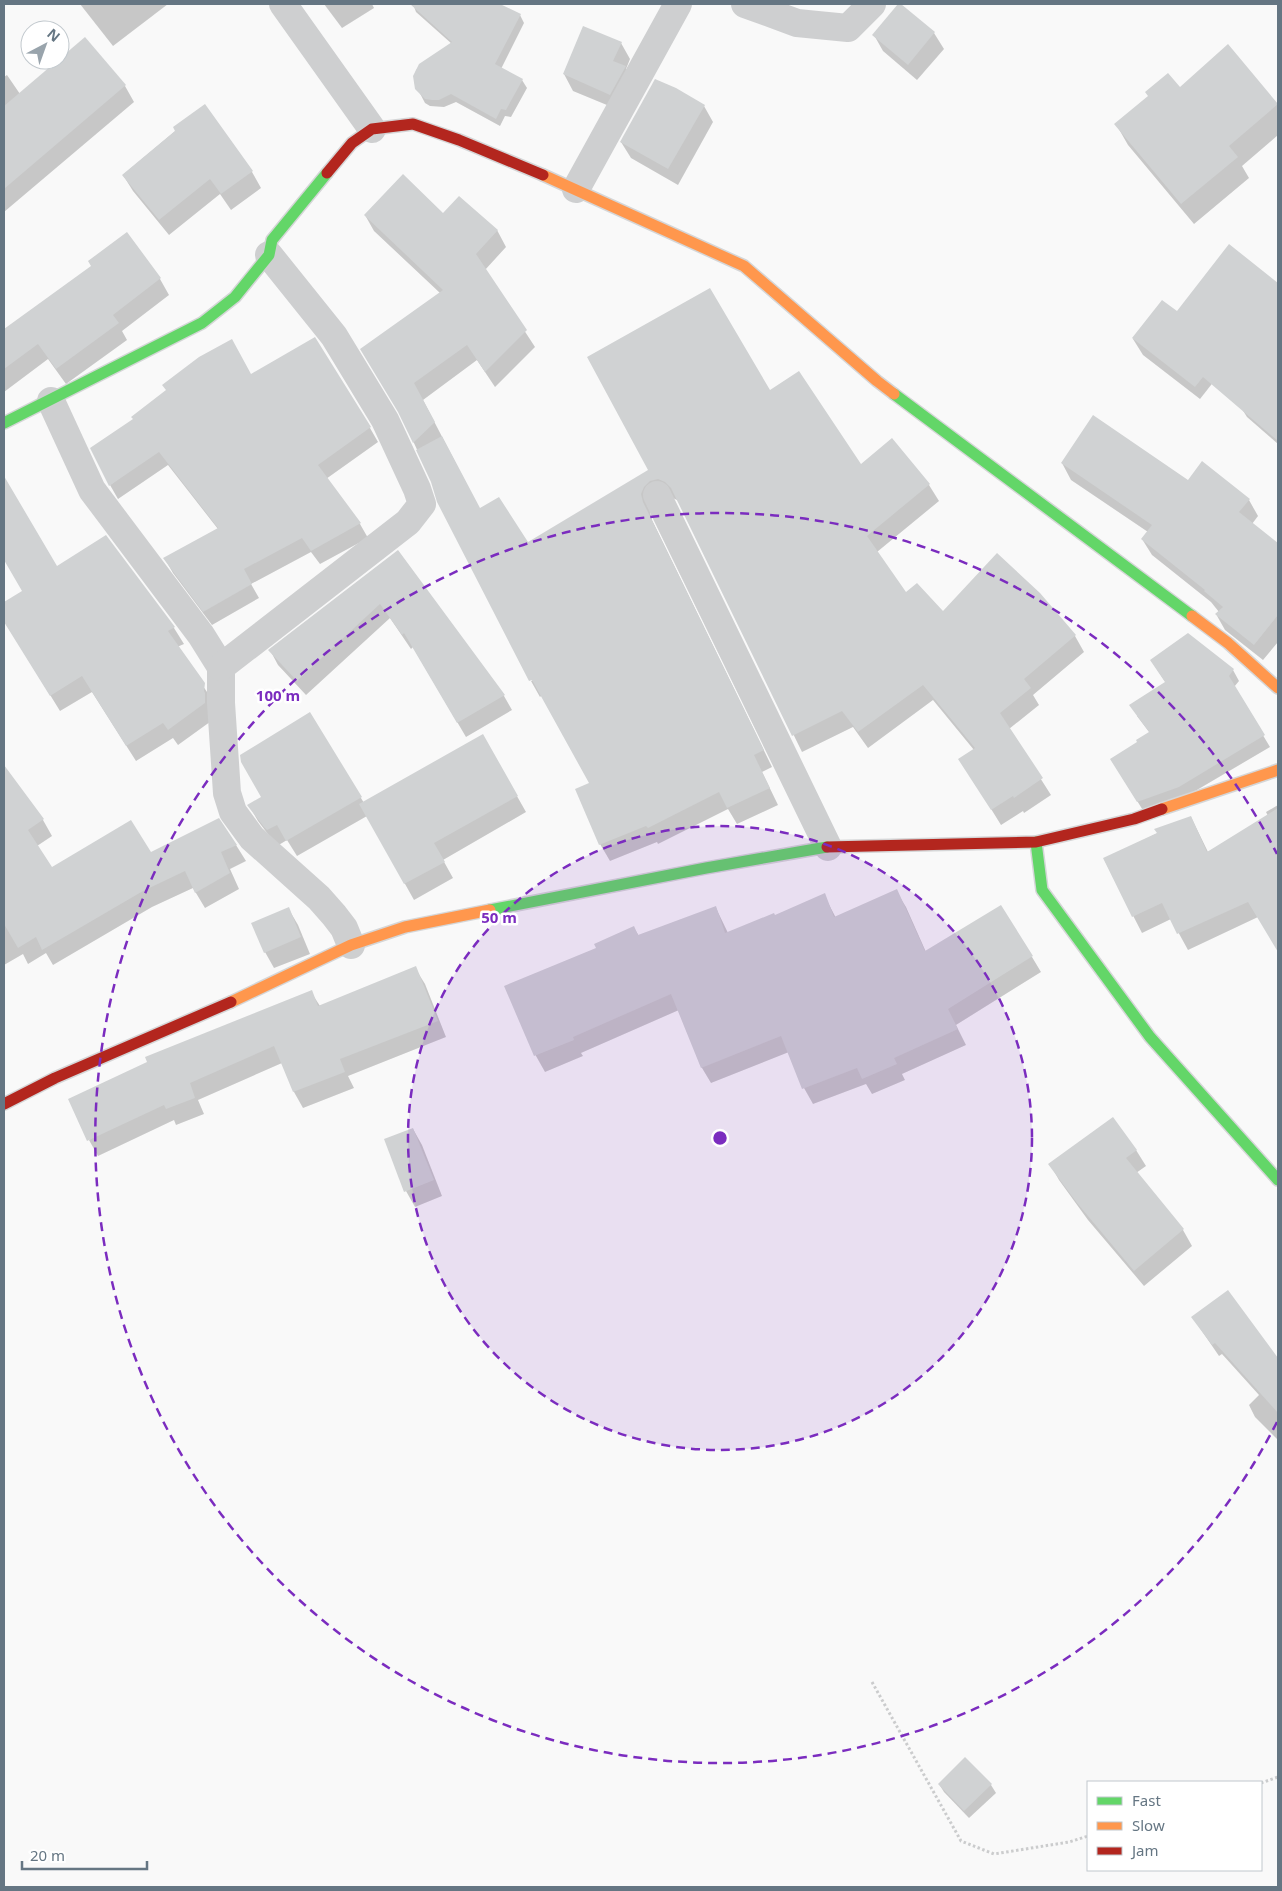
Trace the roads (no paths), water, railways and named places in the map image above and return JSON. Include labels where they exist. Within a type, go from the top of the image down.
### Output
[{"type":"street","points":[[282,4],[372,129]]},
{"type":"street","points":[[576,189],[678,4]]},
{"type":"street","points":[[745,4],[797,24],[848,28],[872,4]]},
{"type":"street","points":[[4,423],[51,401],[202,323],[235,297],[269,255],[272,240],[352,143],[372,129],[413,124],[459,140],[576,189],[744,266],[878,381],[1228,643],[1278,688]]},
{"type":"street","points":[[221,667],[408,522],[422,504],[385,420],[344,352],[334,336],[269,255]]},
{"type":"street","points":[[51,401],[92,490],[201,635],[221,667],[220,703],[227,793],[233,812],[252,838],[319,898],[344,928],[351,945]]},
{"type":"street","points":[[657,495],[828,847]]},
{"type":"street","points":[[4,1104],[55,1078],[199,1018],[351,945],[405,926],[706,868],[828,847],[1036,842],[1134,819],[1278,770]]},
{"type":"street","points":[[1036,842],[1042,890],[1150,1037],[1278,1180]]}]
